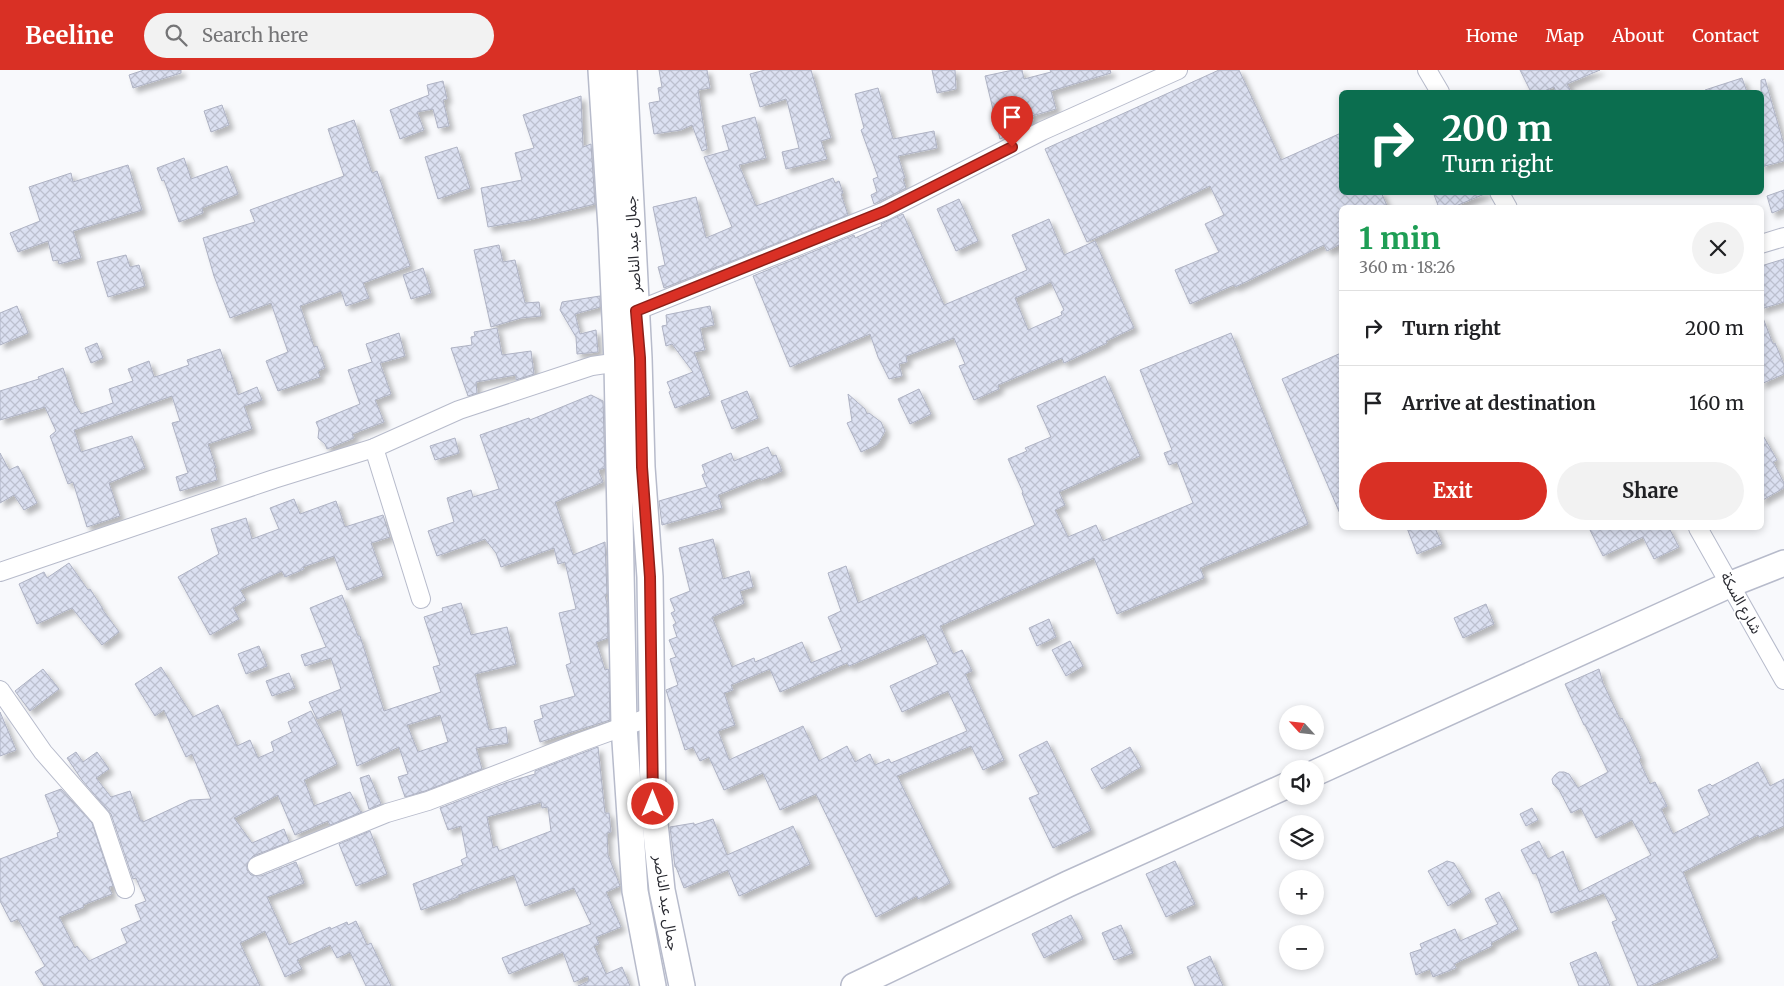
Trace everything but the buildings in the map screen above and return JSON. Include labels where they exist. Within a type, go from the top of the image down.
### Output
[{"type":"main road","name":"جمال عبد الناصر","points":[[601,70],[611,228],[642,467],[650,577],[653,804],[662,890],[682,986]]},
{"type":"main road","name":"جمال عبد الناصر","points":[[624,70],[636,311],[628,361],[624,726],[635,892],[653,986]]},
{"type":"main road","points":[[1324,769],[1731,584],[1784,563]]},
{"type":"main road","points":[[854,986],[1068,884],[1279,789]]},
{"type":"street","points":[[636,311],[885,211],[1042,131],[1178,70]]},
{"type":"street","points":[[1427,70],[1439,90]]},
{"type":"street","points":[[1764,243],[1784,237]]},
{"type":"street","points":[[0,572],[274,479],[374,448],[459,410],[592,366],[628,361]]},
{"type":"street","points":[[374,448],[421,599]]},
{"type":"street","name":"شارع السكة","points":[[1699,530],[1784,680]]},
{"type":"street","points":[[0,690],[42,752],[101,818],[124,889]]},
{"type":"street","points":[[257,866],[378,817],[428,802],[653,716]]},
{"type":"route","points":[[653,804],[650,577],[642,467],[640,358],[636,311],[885,211],[1012,147]]}]
